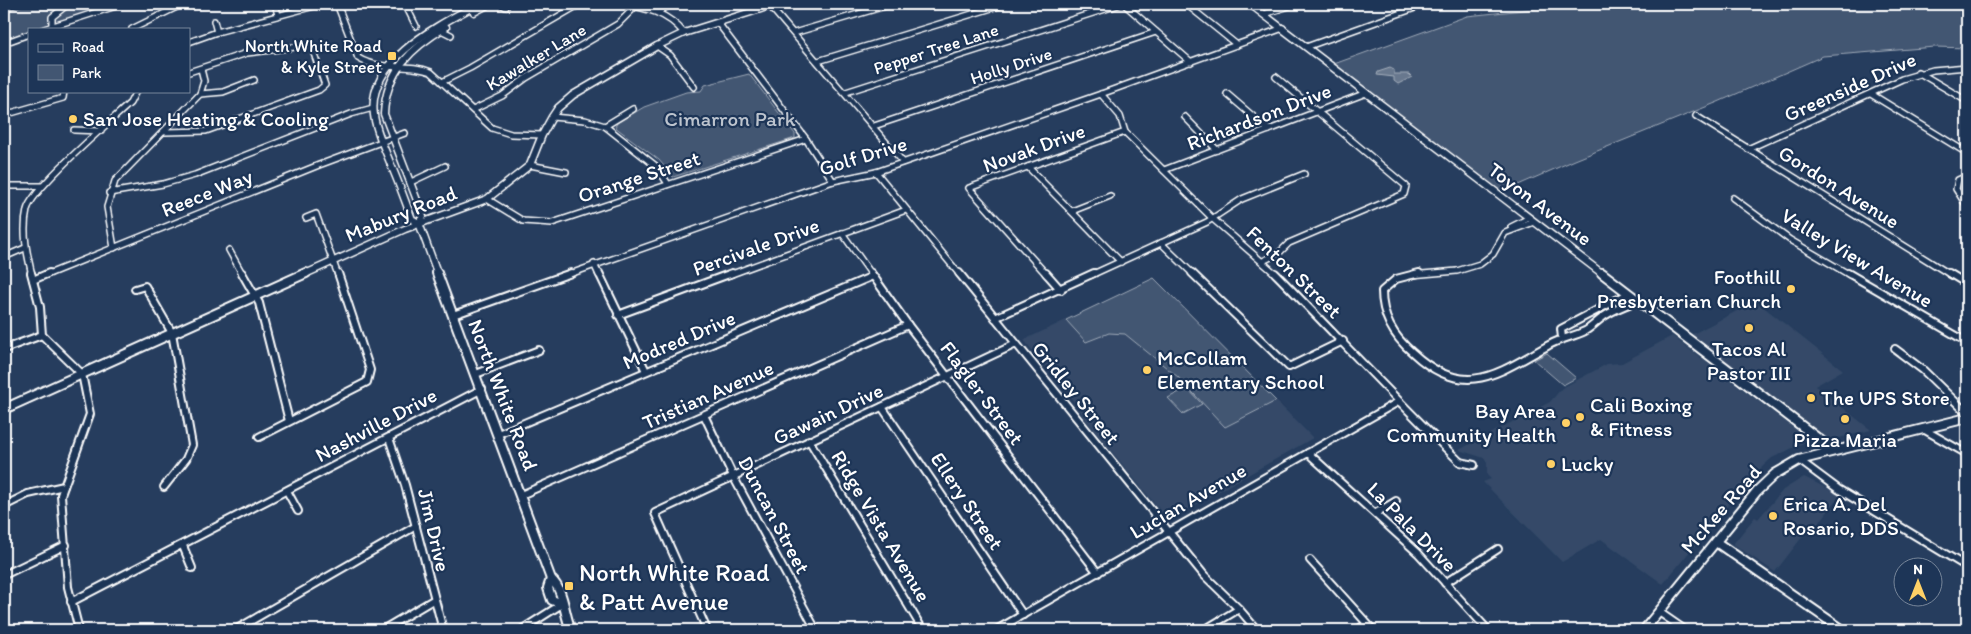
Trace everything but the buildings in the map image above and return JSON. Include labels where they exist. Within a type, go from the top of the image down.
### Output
[{"type":"street","points":[[68,4],[52,16],[51,28],[122,4]]},
{"type":"street","points":[[134,28],[183,4]]},
{"type":"street","points":[[275,4],[278,15]]},
{"type":"street","points":[[190,42],[217,32],[322,4]]},
{"type":"street","points":[[337,4],[358,58],[372,65],[424,69],[442,82],[492,128],[503,133],[515,135],[542,135]]},
{"type":"street","points":[[405,4],[416,26]]},
{"type":"street","points":[[109,193],[163,184],[195,174],[351,114],[373,108],[374,96],[390,65],[411,44],[433,29],[478,4]]},
{"type":"street","name":"North White Road","points":[[419,223],[423,216],[384,114],[383,103],[390,79],[414,50],[441,30],[488,4]]},
{"type":"street","points":[[499,4],[506,7]]},
{"type":"street","points":[[442,82],[470,68],[580,4]]},
{"type":"street","points":[[621,4],[660,11],[677,22],[684,33]]},
{"type":"street","points":[[660,11],[671,4]]},
{"type":"street","points":[[566,172],[530,166],[542,135],[552,117],[558,108],[573,95],[657,46],[684,33],[769,5],[779,4]]},
{"type":"street","points":[[794,32],[892,4]]},
{"type":"street","points":[[818,61],[1005,4]]},
{"type":"street","points":[[1122,4],[1191,62]]},
{"type":"street","name":"Pepper Tree Lane","points":[[846,92],[1122,4]]},
{"type":"street","points":[[1186,4],[1237,45]]},
{"type":"street","name":"Toyon Avenue","points":[[1250,4],[1833,450]]},
{"type":"street","points":[[1264,14],[1295,4]]},
{"type":"street","points":[[1306,47],[1426,4]]},
{"type":"street","points":[[769,5],[846,92],[903,162]]},
{"type":"street","name":"Kawalker Lane","points":[[473,110],[502,96],[526,78],[618,24],[635,7]]},
{"type":"street","points":[[214,21],[217,32]]},
{"type":"street","points":[[718,23],[806,139],[834,181]]},
{"type":"street","name":"Golf Drive","points":[[453,315],[834,181],[876,172],[1101,94],[1283,28]]},
{"type":"street","points":[[441,30],[451,35]]},
{"type":"street","name":"Holly Drive","points":[[874,126],[1156,32]]},
{"type":"street","points":[[4,43],[28,34]]},
{"type":"street","points":[[164,132],[185,134],[206,131],[318,90],[325,85],[311,45],[246,53],[190,72]]},
{"type":"street","points":[[657,46],[670,55],[694,87]]},
{"type":"street","name":"Greenside Drive","points":[[1748,149],[1918,72],[1941,67],[1967,67]]},
{"type":"street","points":[[114,248],[106,203],[109,193],[115,181],[200,94],[204,81],[201,69]]},
{"type":"street","points":[[1918,72],[1967,102]]},
{"type":"street","points":[[1263,260],[1279,253],[1289,243],[1404,194],[1406,186],[1276,77]]},
{"type":"street","points":[[200,94],[223,92],[254,80]]},
{"type":"street","points":[[4,115],[63,98],[64,92]]},
{"type":"street","points":[[79,630],[68,588],[61,496],[90,414],[82,374],[42,335],[40,307],[25,248],[27,209],[42,186],[130,103],[136,92]]},
{"type":"street","name":"Richardson Drive","points":[[1164,170],[1366,93]]},
{"type":"street","name":"Fenton Street","points":[[1101,94],[1121,115],[1126,125],[1125,132],[1213,219],[1263,260],[1343,341],[1398,402],[1460,462],[1474,465]]},
{"type":"street","points":[[1227,94],[1269,130]]},
{"type":"street","points":[[1871,94],[1967,153]]},
{"type":"street","name":"North White Road","points":[[373,108],[381,141],[412,219],[419,223],[552,579],[548,588],[552,600],[562,604],[571,630]]},
{"type":"street","points":[[605,126],[633,109]]},
{"type":"street","name":"Gordon Avenue","points":[[1696,116],[1967,284]]},
{"type":"street","points":[[552,117],[585,120],[605,126],[657,167],[668,184]]},
{"type":"street","points":[[1184,117],[1217,150]]},
{"type":"street","points":[[74,130],[101,131]]},
{"type":"street","name":"Novak Drive","points":[[1061,290],[969,188],[1125,132]]},
{"type":"street","name":"Reece Way","points":[[33,280],[405,133]]},
{"type":"street","name":"Orange Street","points":[[487,199],[518,220],[534,225],[552,223],[806,139]]},
{"type":"street","points":[[411,182],[445,166]]},
{"type":"street","name":"Mabury Road","points":[[4,409],[419,223],[487,199],[530,166]]},
{"type":"street","points":[[1028,167],[1121,262]]},
{"type":"street","name":"Gridley Street","points":[[876,172],[1204,575],[1239,609],[1257,630]]},
{"type":"street","points":[[995,318],[1061,290],[1213,219],[1242,199],[1304,174]]},
{"type":"street","points":[[1967,176],[1958,180],[1956,189],[1967,206]]},
{"type":"street","points":[[4,186],[42,186]]},
{"type":"street","points":[[1072,211],[1110,196]]},
{"type":"street","name":"Valley View Avenue","points":[[1733,198],[1790,240],[1967,342]]},
{"type":"street","name":"Percivale Drive","points":[[618,315],[906,210]]},
{"type":"street","points":[[259,437],[367,382],[369,376],[370,370],[316,214],[306,218]]},
{"type":"street","points":[[1531,220],[1505,233],[1493,254],[1483,262],[1460,272],[1421,273],[1395,279],[1382,291],[1381,306],[1388,324],[1396,337],[1414,355],[1435,371],[1461,380],[1486,378],[1562,338],[1576,335],[1594,326],[1600,319],[1637,301]]},
{"type":"street","name":"Flagler Street","points":[[842,233],[908,325],[949,376],[1098,573]]},
{"type":"street","points":[[1161,243],[1289,367],[1343,341]]},
{"type":"street","points":[[4,257],[25,248]]},
{"type":"street","points":[[229,250],[248,286],[260,303],[289,421]]},
{"type":"street","points":[[594,264],[646,371]]},
{"type":"street","name":"Modred Drive","points":[[498,434],[873,276]]},
{"type":"street","points":[[136,290],[145,286],[172,333],[192,446],[186,459],[164,487]]},
{"type":"street","points":[[1562,338],[1561,329],[1628,294]]},
{"type":"street","name":"Tristian Avenue","points":[[521,495],[908,325]]},
{"type":"street","points":[[4,349],[42,335]]},
{"type":"street","name":"Gawain Drive","points":[[707,630],[655,513],[1016,344]]},
{"type":"street","points":[[1895,349],[1923,370],[1967,413]]},
{"type":"street","points":[[476,374],[539,350]]},
{"type":"street","name":"Nashville Drive","points":[[72,602],[482,390]]},
{"type":"street","name":"Lucian Avenue","points":[[996,630],[1398,402]]},
{"type":"street","name":"Ellery Street","points":[[882,407],[1024,615]]},
{"type":"street","name":"Duncan Street","points":[[704,415],[733,476],[816,630]]},
{"type":"street","name":"McKee Road","points":[[1644,630],[1757,491],[1775,474],[1799,460],[1833,450],[1967,418]]},
{"type":"street","points":[[1921,428],[1967,454]]},
{"type":"street","name":"Jim Drive","points":[[389,438],[400,463],[433,600],[443,630]]},
{"type":"street","name":"Ridge Vista Avenue","points":[[809,440],[923,630]]},
{"type":"street","name":"La Pala Drive","points":[[1308,453],[1329,476],[1349,489],[1376,514],[1488,630]]},
{"type":"street","points":[[1799,460],[1838,489],[1967,567]]},
{"type":"street","points":[[4,506],[28,494],[64,486]]},
{"type":"street","points":[[287,491],[298,511]]},
{"type":"street","points":[[1376,514],[1396,500]]},
{"type":"street","points":[[235,630],[416,526]]},
{"type":"street","points":[[1716,542],[1843,630]]},
{"type":"street","points":[[4,575],[66,545]]},
{"type":"street","points":[[183,546],[192,568]]},
{"type":"street","points":[[1445,584],[1498,549]]},
{"type":"street","points":[[1310,560],[1373,630]]},
{"type":"street","points":[[382,630],[433,600]]},
{"type":"street","points":[[521,630],[562,604]]},
{"type":"street","points":[[1204,630],[1239,609]]},
{"type":"street","points":[[1659,612],[1685,630]]},
{"type":"street","points":[[1357,630],[1367,624]]},
{"type":"shaded area","points":[[1390,68],[1394,70],[1394,74],[1409,74],[1412,77],[1398,84],[1394,81],[1394,77],[1377,75],[1378,72]]},
{"type":"shaded area","name":"McCollam Elementary School","points":[[1154,278],[1313,438],[1172,518],[1164,515],[1085,419],[1075,403],[1024,340]]},
{"type":"shaded area","points":[[1756,301],[1843,370],[1815,386],[1871,430],[1827,441],[1689,336]]},
{"type":"shaded area","points":[[1672,336],[1799,432],[1805,442],[1772,458],[1752,476],[1663,584],[1601,539],[1562,562],[1483,482],[1491,479],[1487,475],[1487,463],[1484,458],[1459,450],[1550,402],[1562,388],[1607,364],[1622,363]]},
{"type":"shaded area","points":[[1804,477],[1840,495],[1811,534],[1806,532],[1775,572],[1733,544],[1755,517],[1758,519],[1783,490]]},
{"type":"green space","points":[[13,4],[117,4],[39,28],[28,28],[28,31],[4,40],[4,7]]},
{"type":"green space","points":[[1581,4],[1967,4],[1967,48],[1935,47],[1823,56],[1500,193],[1334,64],[1467,16]]},
{"type":"green space","name":"Cimarron Park","points":[[749,74],[795,134],[795,138],[673,177],[659,160],[615,127],[617,123],[644,107],[686,92],[701,91],[705,85]]},
{"type":"green space","points":[[1154,278],[1276,401],[1225,427],[1178,377],[1125,334],[1109,333],[1086,342],[1066,320]]},
{"type":"green space","points":[[1547,353],[1576,378],[1563,385],[1534,360]]},
{"type":"green space","points":[[1187,388],[1202,404],[1183,414],[1168,398]]},
{"type":"waterway","points":[[4,12],[24,4]]},
{"type":"place","name":"North White Road & Kyle Street","points":[[392,56]]},
{"type":"place","name":"San Jose Heating & Cooling","points":[[73,119]]},
{"type":"place","name":"Foothill Presbyterian Church","points":[[1791,289]]},
{"type":"place","name":"Tacos Al Pastor III","points":[[1749,328]]},
{"type":"place","name":"McCollam Elementary School","points":[[1147,370]]},
{"type":"place","name":"The UPS Store","points":[[1811,398]]},
{"type":"place","name":"Cali Boxing & Fitness","points":[[1580,417]]},
{"type":"place","name":"Pizza Maria","points":[[1845,419]]},
{"type":"place","name":"Bay Area Community Health","points":[[1566,423]]},
{"type":"place","name":"Lucky","points":[[1551,464]]},
{"type":"place","name":"Erica A. Del Rosario, DDS","points":[[1773,516]]},
{"type":"place","name":"North White Road & Patt Avenue","points":[[569,586]]}]
